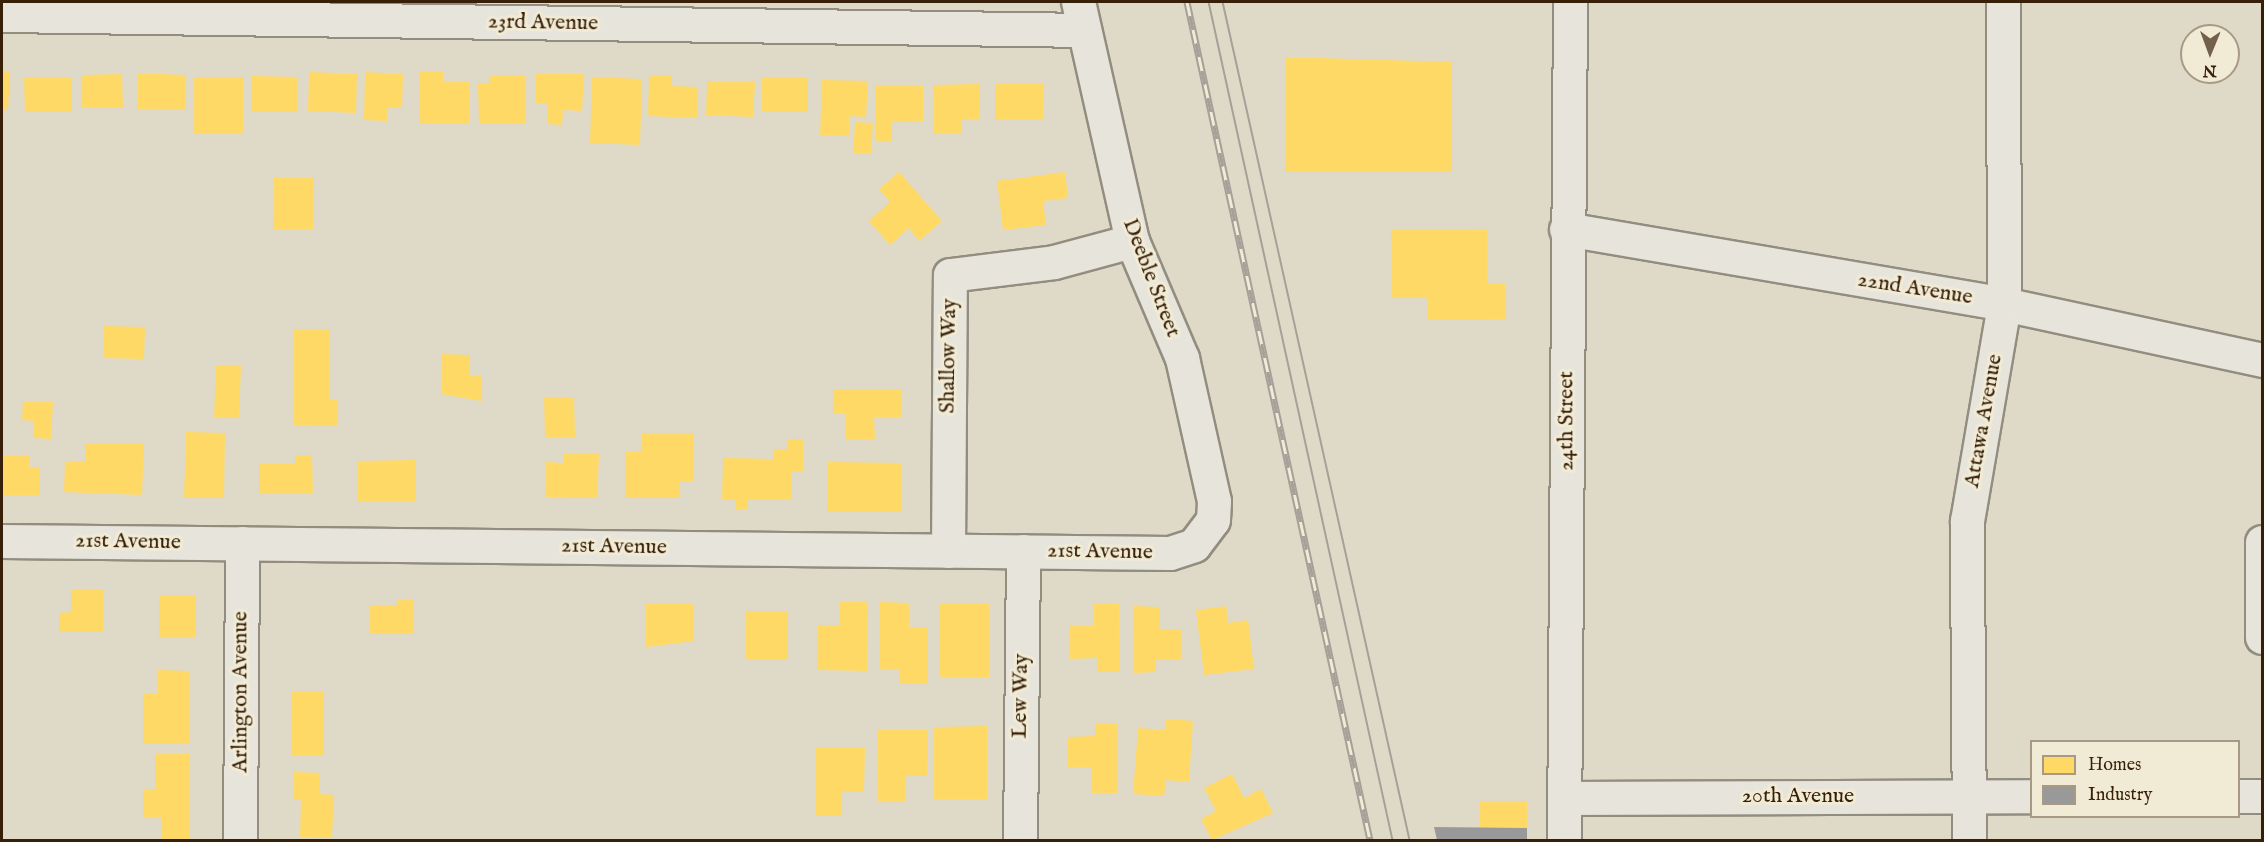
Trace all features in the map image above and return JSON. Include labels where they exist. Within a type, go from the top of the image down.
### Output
[{"type":"street","name":"24th Street","points":[[1564,840],[1566,230],[1570,2]]},
{"type":"street","name":"Attawa Avenue","points":[[1969,840],[1967,520],[2004,304],[2003,2]]},
{"type":"street","name":"23rd Avenue","points":[[2,15],[1081,16]]},
{"type":"street","name":"Deeble Street","points":[[1081,16],[1132,240],[1182,358],[1214,501],[1213,520]]},
{"type":"street","name":"22nd Avenue","points":[[1566,230],[2004,304],[2262,360]]},
{"type":"street","name":"Shallow Way","points":[[948,551],[950,275],[1054,262],[1132,240]]},
{"type":"street","name":"21st Avenue","points":[[2,541],[948,551],[1179,551],[1194,545],[1213,520]]},
{"type":"street","points":[[2262,542],[2262,637]]},
{"type":"street","name":"Arlington Avenue","points":[[240,840],[242,543]]},
{"type":"street","name":"Lew Way","points":[[1020,840],[1023,551]]},
{"type":"street","name":"20th Avenue","points":[[1565,798],[2030,796]]},
{"type":"street","points":[[2240,796],[2262,796]]},
{"type":"building: Homes","points":[[1285,57],[1452,62],[1452,172],[1285,172]]},
{"type":"building: Homes","points":[[2,71],[10,72],[8,110],[2,110]]},
{"type":"building: Homes","points":[[309,72],[357,74],[356,113],[308,111]]},
{"type":"building: Homes","points":[[365,72],[403,74],[402,108],[387,108],[387,121],[364,120]]},
{"type":"building: Homes","points":[[420,72],[443,72],[443,82],[469,82],[469,123],[420,123]]},
{"type":"building: Homes","points":[[138,73],[186,75],[185,110],[137,109]]},
{"type":"building: Homes","points":[[536,73],[584,74],[582,111],[563,110],[562,125],[547,124],[548,103],[535,103]]},
{"type":"building: Homes","points":[[122,74],[123,108],[81,108],[81,75]]},
{"type":"building: Homes","points":[[649,75],[672,76],[672,86],[698,87],[697,118],[648,116]]},
{"type":"building: Homes","points":[[252,76],[298,77],[298,112],[252,112]]},
{"type":"building: Homes","points":[[489,76],[526,76],[526,124],[479,124],[478,83],[489,83]]},
{"type":"building: Homes","points":[[24,77],[72,77],[72,112],[25,112]]},
{"type":"building: Homes","points":[[194,77],[243,77],[243,134],[194,134]]},
{"type":"building: Homes","points":[[592,77],[642,79],[640,145],[590,143]]},
{"type":"building: Homes","points":[[762,78],[808,78],[808,112],[762,112]]},
{"type":"building: Homes","points":[[822,80],[868,81],[866,117],[849,116],[849,135],[820,135]]},
{"type":"building: Homes","points":[[707,81],[755,82],[753,117],[706,115]]},
{"type":"building: Homes","points":[[995,83],[1044,83],[1043,119],[995,119]]},
{"type":"building: Homes","points":[[980,84],[980,119],[962,119],[962,133],[934,133],[933,85]]},
{"type":"building: Homes","points":[[876,86],[923,86],[923,121],[892,122],[892,142],[876,142]]},
{"type":"building: Homes","points":[[855,122],[873,123],[871,154],[853,153]]},
{"type":"building: Homes","points":[[899,172],[942,221],[919,241],[909,228],[890,245],[869,221],[890,202],[879,189]]},
{"type":"building: Homes","points":[[1065,172],[1068,198],[1043,201],[1046,225],[1003,230],[997,181]]},
{"type":"building: Homes","points":[[313,177],[313,229],[273,229],[274,178]]},
{"type":"building: Homes","points":[[1487,229],[1487,284],[1505,283],[1505,319],[1428,320],[1428,298],[1392,298],[1391,230]]},
{"type":"building: Homes","points":[[104,326],[145,327],[144,359],[103,358]]},
{"type":"building: Homes","points":[[294,329],[330,329],[330,400],[338,400],[338,426],[294,425]]},
{"type":"building: Homes","points":[[442,354],[470,355],[470,376],[482,376],[481,401],[441,394]]},
{"type":"building: Homes","points":[[216,366],[241,366],[239,418],[214,417]]},
{"type":"building: Homes","points":[[833,390],[901,390],[902,417],[874,417],[875,439],[846,439],[846,413],[833,413]]},
{"type":"building: Homes","points":[[574,397],[575,437],[545,437],[544,398]]},
{"type":"building: Homes","points":[[23,401],[53,402],[51,439],[33,438],[34,421],[22,420]]},
{"type":"building: Homes","points":[[186,432],[225,433],[224,498],[184,498]]},
{"type":"building: Homes","points":[[641,433],[694,433],[694,481],[680,481],[680,498],[625,498],[625,452],[641,452]]},
{"type":"building: Homes","points":[[788,439],[803,439],[803,471],[791,471],[791,500],[747,500],[747,509],[735,509],[735,500],[722,500],[723,458],[773,459],[773,449],[788,449]]},
{"type":"building: Homes","points":[[85,443],[144,444],[142,495],[64,492],[65,461],[85,462]]},
{"type":"building: Homes","points":[[564,454],[599,454],[597,498],[545,497],[546,462],[563,463]]},
{"type":"building: Homes","points":[[295,455],[312,455],[313,494],[259,494],[259,464],[295,464]]},
{"type":"building: Homes","points":[[2,456],[29,456],[29,468],[40,468],[40,495],[2,495]]},
{"type":"building: Homes","points":[[416,460],[416,501],[358,501],[358,461]]},
{"type":"building: Homes","points":[[828,462],[902,463],[902,512],[827,512]]},
{"type":"building: Homes","points":[[71,590],[103,590],[103,632],[59,632],[59,613],[71,612]]},
{"type":"building: Homes","points":[[159,596],[196,596],[196,638],[159,638]]},
{"type":"building: Homes","points":[[397,599],[414,600],[414,634],[370,634],[370,606],[397,606]]},
{"type":"building: Homes","points":[[840,602],[868,602],[867,671],[817,670],[817,625],[840,625]]},
{"type":"building: Homes","points":[[880,602],[909,603],[909,628],[928,628],[928,684],[900,684],[900,670],[880,669]]},
{"type":"building: Homes","points":[[646,604],[694,604],[694,641],[646,647]]},
{"type":"building: Homes","points":[[940,604],[989,604],[989,677],[940,677]]},
{"type":"building: Homes","points":[[1094,604],[1119,604],[1120,672],[1097,672],[1097,658],[1070,659],[1070,626],[1094,626]]},
{"type":"building: Homes","points":[[1133,606],[1160,607],[1160,630],[1181,630],[1181,660],[1156,660],[1156,672],[1134,673]]},
{"type":"building: Homes","points":[[1226,606],[1228,623],[1248,620],[1254,669],[1204,675],[1196,610]]},
{"type":"building: Homes","points":[[746,611],[788,611],[788,660],[746,660]]},
{"type":"building: Homes","points":[[158,670],[190,671],[190,744],[143,744],[143,694],[158,694]]},
{"type":"building: Homes","points":[[292,691],[324,691],[324,755],[292,756]]},
{"type":"building: Homes","points":[[1166,719],[1193,721],[1189,782],[1166,780],[1164,796],[1133,794],[1138,728],[1165,730]]},
{"type":"building: Homes","points":[[1095,724],[1118,724],[1118,793],[1092,793],[1092,767],[1068,767],[1068,737],[1095,736]]},
{"type":"building: Homes","points":[[987,726],[987,799],[934,799],[934,727]]},
{"type":"building: Homes","points":[[878,730],[928,730],[927,776],[905,776],[905,801],[878,801]]},
{"type":"building: Homes","points":[[816,747],[865,747],[864,792],[842,792],[842,816],[816,816]]},
{"type":"building: Homes","points":[[155,754],[190,754],[190,840],[161,840],[161,817],[143,817],[143,789],[155,789]]},
{"type":"building: Homes","points":[[294,772],[320,773],[320,794],[334,795],[332,838],[300,837],[301,800],[293,800]]},
{"type":"building: Homes","points":[[1232,774],[1244,798],[1261,789],[1273,813],[1212,840],[1201,819],[1216,811],[1204,788]]},
{"type":"building: Homes","points":[[1480,801],[1527,801],[1527,828],[1480,828]]},
{"type":"building: Industry","points":[[1434,827],[1527,828],[1527,840],[1437,840]]},
{"type":"tram line","points":[[1209,2],[1393,840]]},
{"type":"tram line","points":[[1223,2],[1410,840]]},
{"type":"railway","points":[[1187,2],[1370,840]]}]
